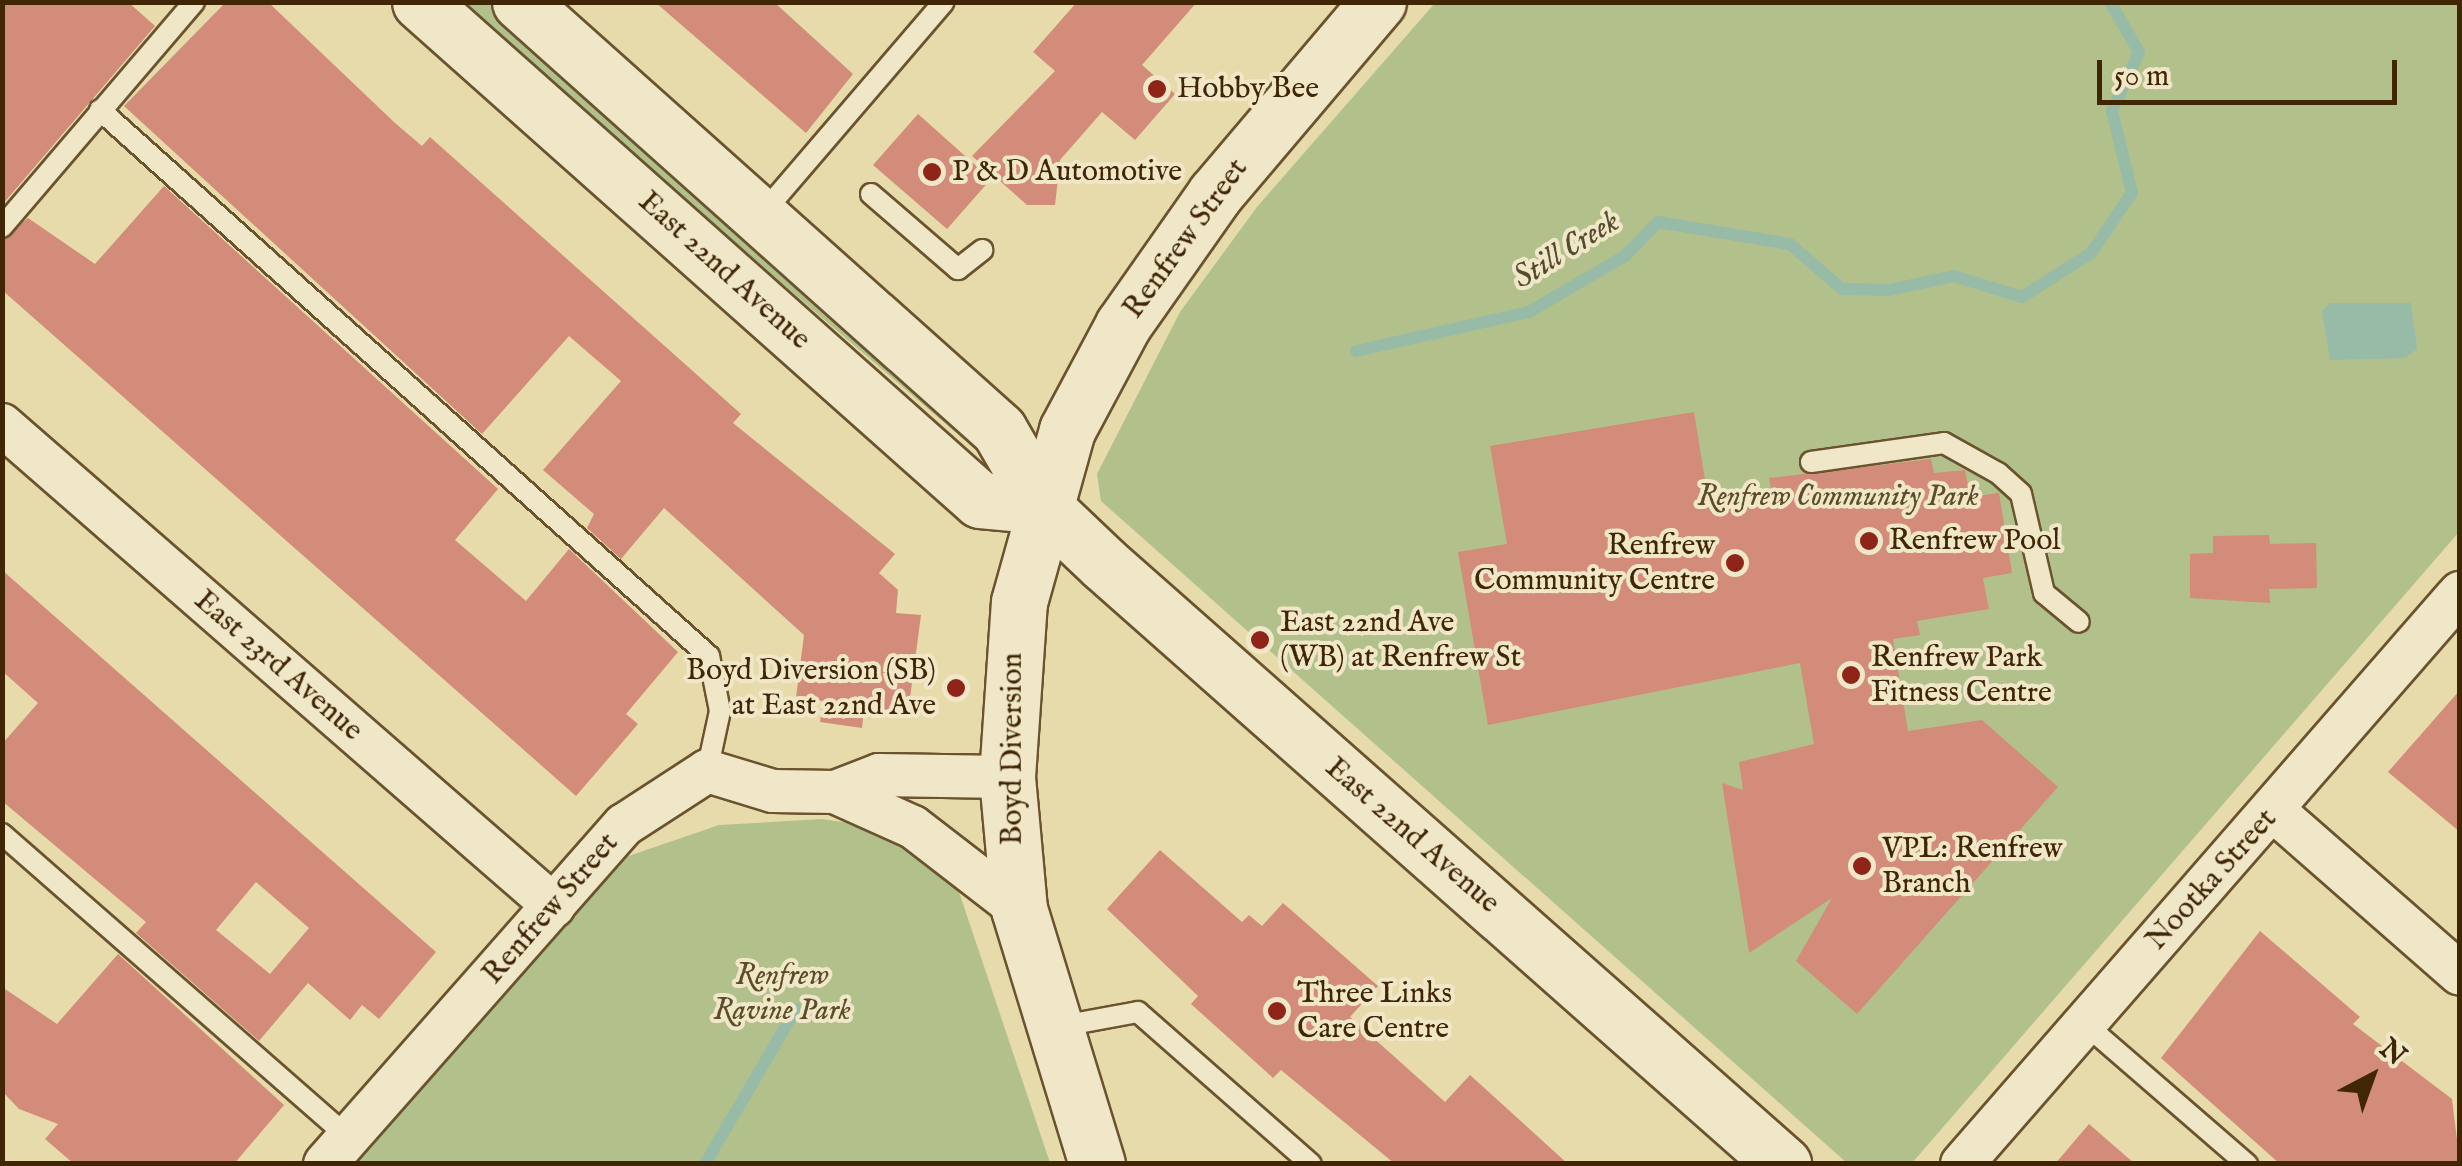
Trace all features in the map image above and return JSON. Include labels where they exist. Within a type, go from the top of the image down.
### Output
[{"type":"street","name":"East 22nd Avenue","points":[[420,2],[980,500],[1043,506]]},
{"type":"street","name":"East 22nd Avenue","points":[[520,2],[999,430],[1043,506],[1783,1164]]},
{"type":"street","name":"Renfrew Street","points":[[1043,506],[1067,430],[1167,256],[1368,6]]},
{"type":"street","name":"East 23rd Avenue","points":[[2,426],[554,906]]},
{"type":"street","name":"Boyd Diversion","points":[[1043,506],[1014,621],[1007,777],[1020,908],[1049,1029],[1098,1164]]},
{"type":"street","name":"Nootka Street","points":[[1962,1164],[2458,597]]},
{"type":"street","name":"Renfrew Street","points":[[336,1150],[624,826],[706,771]]},
{"type":"street","points":[[706,771],[773,791],[835,792],[879,776],[1007,777]]},
{"type":"street","points":[[835,792],[914,827],[1020,908]]},
{"type":"street","points":[[2274,811],[2460,974]]},
{"type":"lane","points":[[2,227],[194,2]]},
{"type":"lane","points":[[761,216],[940,4]]},
{"type":"lane","points":[[100,110],[710,656],[720,710],[706,771]]},
{"type":"lane","points":[[871,194],[958,269],[982,250]]},
{"type":"lane","points":[[1811,462],[1944,443],[1998,473],[2022,494],[2044,593],[2080,622]]},
{"type":"lane","points":[[2,834],[336,1150]]},
{"type":"lane","points":[[1049,1029],[1138,1012],[1310,1164]]},
{"type":"lane","points":[[2084,1023],[2247,1164]]},
{"type":"green space","points":[[455,3],[490,3],[828,302],[982,455]]},
{"type":"green space","name":"Renfrew Community Park","points":[[1435,3],[2459,3],[2459,532],[1912,1163],[1847,1163],[1101,501],[1097,474],[1180,312],[1257,207]]},
{"type":"green space","name":"Renfrew Ravine Park","points":[[822,819],[890,829],[955,880],[1050,1163],[346,1164],[617,860],[719,825]]},
{"type":"shaded area","points":[[2330,303],[2411,303],[2417,349],[2405,358],[2330,360],[2322,311]]},
{"type":"building","points":[[2,2],[128,2],[155,26],[2,205]]},
{"type":"building","points":[[226,2],[268,2],[395,123],[422,146],[430,137],[741,414],[733,423],[895,554],[879,573],[898,590],[896,613],[921,615],[908,713],[863,718],[862,728],[820,722],[823,701],[796,698],[804,635],[664,508],[621,559],[587,528],[594,514],[543,470],[621,381],[569,336],[482,434],[124,106]]},
{"type":"building","points":[[655,2],[774,2],[853,74],[806,133]]},
{"type":"building","points":[[1077,2],[1197,2],[1142,65],[1175,94],[1135,140],[1102,112],[1060,160],[1055,205],[1027,205],[972,156],[1055,71],[1033,52]]},
{"type":"building","name":"P & D Automotive","points":[[918,114],[991,179],[947,229],[873,165]]},
{"type":"building","points":[[164,186],[498,489],[455,540],[526,601],[569,549],[678,652],[626,714],[638,724],[576,796],[2,290],[2,240],[28,218],[95,264]]},
{"type":"building","name":"Renfrew Community Centre","points":[[1694,412],[1710,511],[1773,500],[1769,478],[1931,459],[1934,473],[1965,470],[1970,497],[1999,493],[2012,573],[1983,578],[1989,609],[1917,621],[1920,635],[1893,639],[1908,731],[1982,720],[2058,787],[1857,1014],[1796,961],[1832,898],[1749,953],[1722,783],[1743,790],[1739,762],[1814,744],[1800,663],[1488,725],[1458,552],[1507,544],[1490,446]]},
{"type":"building","points":[[2269,535],[2270,544],[2316,543],[2317,588],[2269,589],[2270,603],[2190,598],[2190,554],[2213,553],[2213,536]]},
{"type":"building","points":[[2,570],[436,952],[379,1019],[362,1005],[350,1020],[308,983],[259,1041],[136,933],[146,922],[2,801],[2,744],[38,703],[2,671]],"holes":[[[256,882],[309,928],[270,974],[216,930]]]},
{"type":"building","points":[[2460,690],[2460,832],[2388,772]]},
{"type":"building","name":"Three Links Care Centre","points":[[1160,850],[1242,922],[1249,915],[1262,926],[1283,903],[1378,986],[1350,1017],[1445,1102],[1470,1075],[1568,1164],[1395,1164],[1281,1070],[1273,1078],[1191,1004],[1198,996],[1107,909]]},
{"type":"building","points":[[2260,931],[2360,1017],[2353,1024],[2452,1099],[2460,1164],[2280,1164],[2161,1058]]},
{"type":"building","points":[[118,954],[284,1105],[234,1164],[74,1164],[45,1139],[58,1124],[19,1109],[2,1091],[2,987],[57,1024]]},
{"type":"building","points":[[2089,1124],[2135,1164],[2055,1164]]},
{"type":"waterway","name":"Still Creek","points":[[1356,351],[1529,312],[1625,256],[1658,222],[1790,244],[1842,289],[1889,290],[1954,276],[2022,297],[2091,253],[2132,193],[2112,111],[2139,52],[2110,2]]},
{"type":"waterway","name":"Still Creek","points":[[705,1164],[796,1009]]},
{"type":"place","name":"Hobby Bee","points":[[1157,89]]},
{"type":"place","name":"P & D Automotive","points":[[932,172]]},
{"type":"place","name":"Renfrew Pool","points":[[1869,541]]},
{"type":"place","name":"Renfrew Community Centre","points":[[1735,563]]},
{"type":"place","name":"East 22nd Ave (WB) at Renfrew St","points":[[1260,640]]},
{"type":"place","name":"Renfrew Park Fitness Centre","points":[[1851,675]]},
{"type":"place","name":"Boyd Diversion (SB) at East 22nd Ave","points":[[956,688]]},
{"type":"place","name":"VPL: Renfrew Branch","points":[[1862,866]]},
{"type":"place","name":"Three Links Care Centre","points":[[1277,1011]]}]
